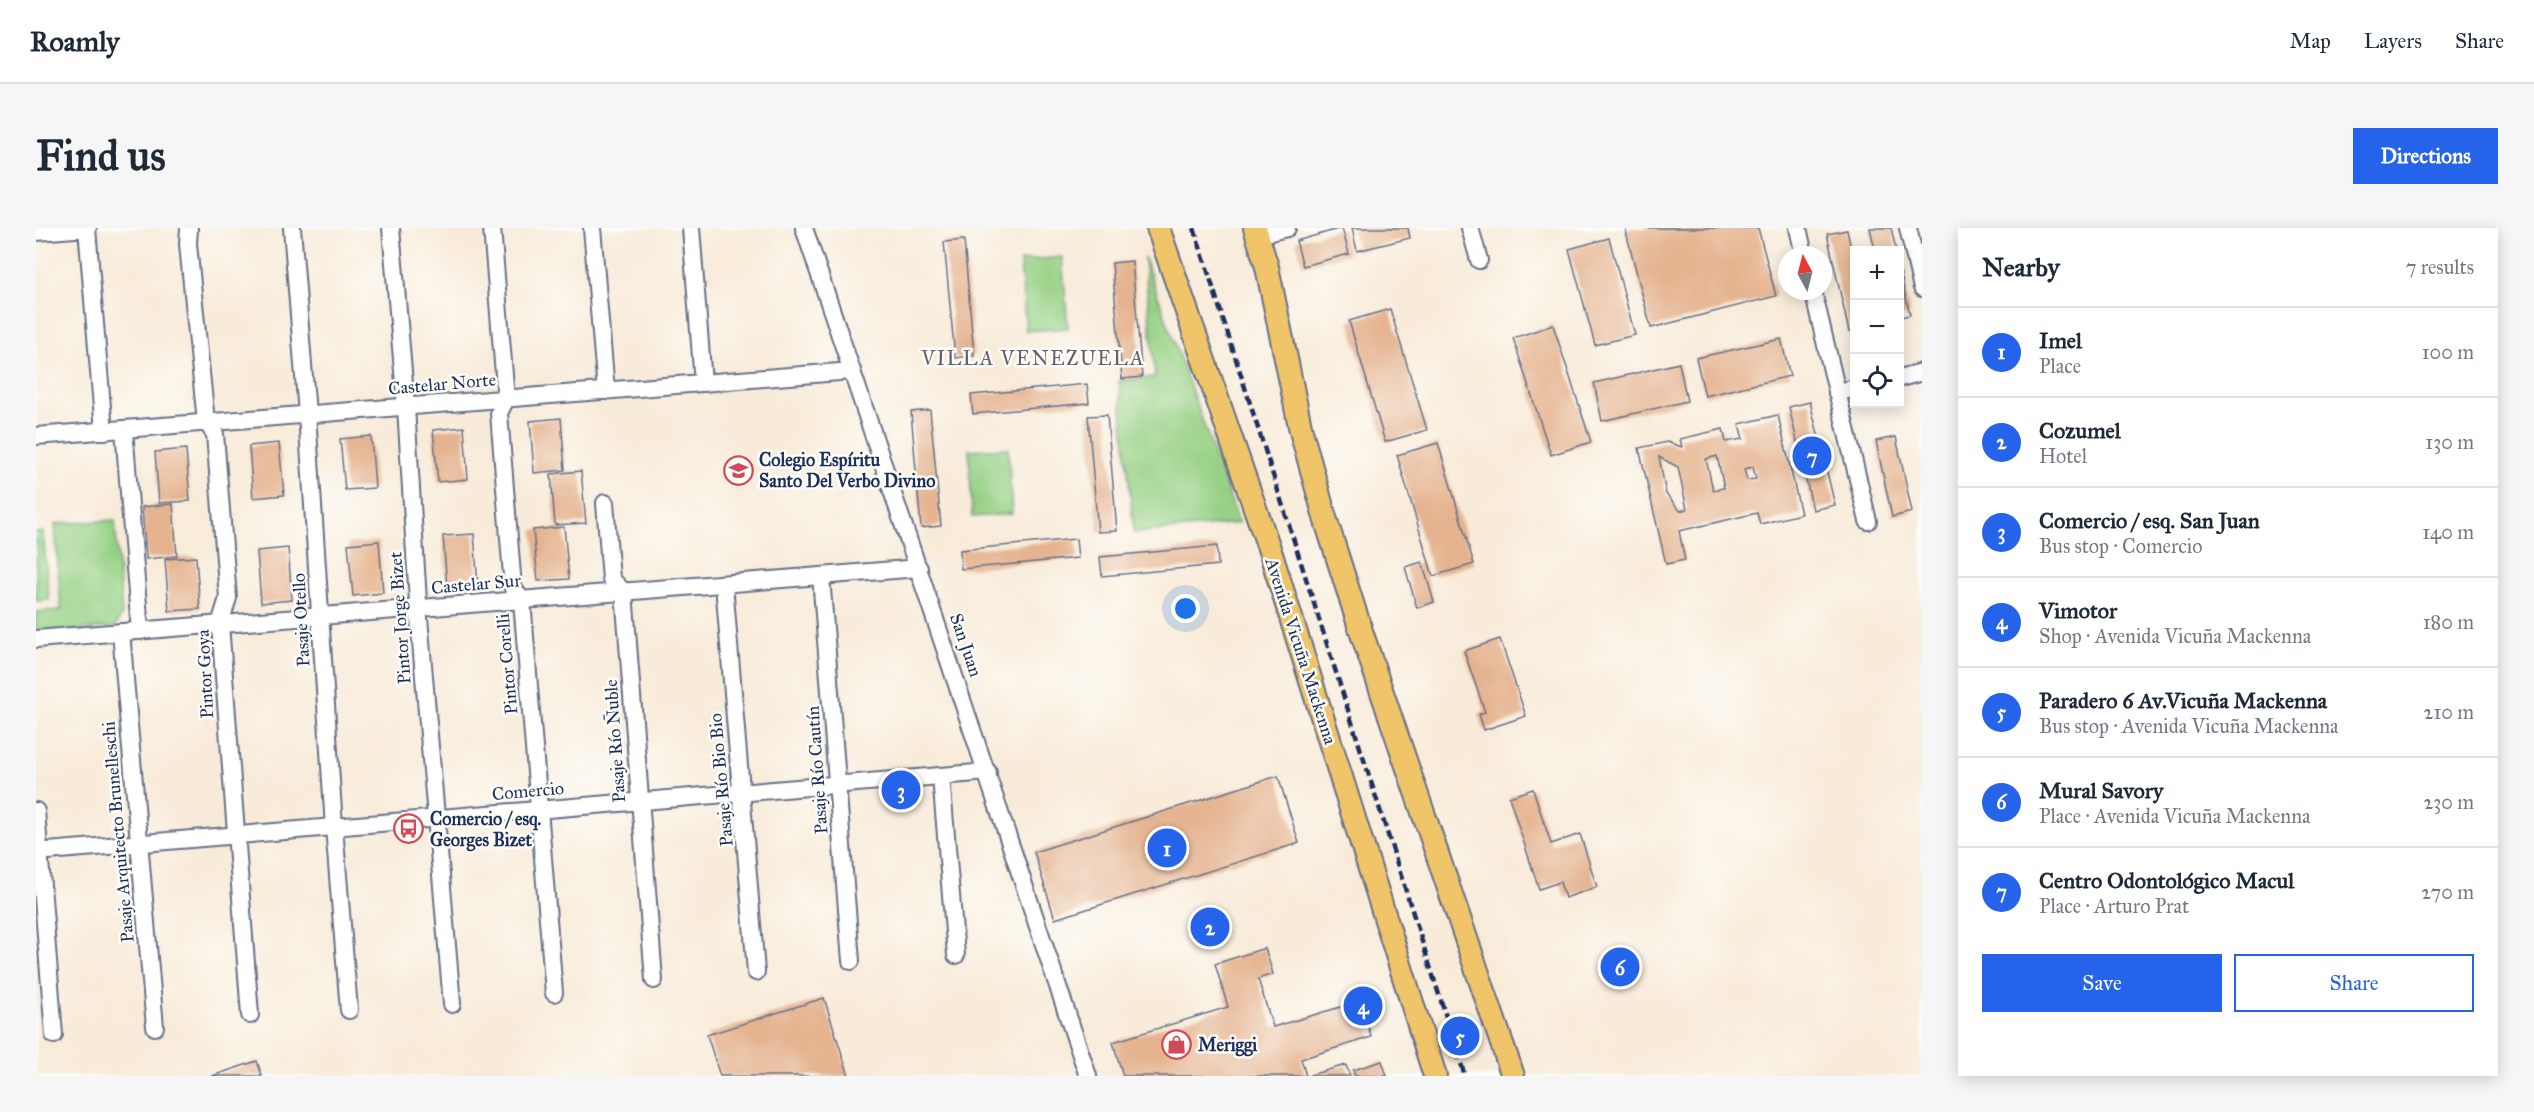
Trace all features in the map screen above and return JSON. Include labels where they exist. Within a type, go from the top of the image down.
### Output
[{"type":"main road","name":"Avenida Vicuña Mackenna","points":[[1158,228],[1271,554],[1435,1076]]},
{"type":"main road","points":[[1256,232],[1267,267],[1301,431],[1326,521],[1362,634],[1513,1076]]},
{"type":"street","points":[[36,232],[88,228],[104,431]]},
{"type":"street","name":"Pintor Goya","points":[[189,228],[188,244],[206,422],[215,434],[228,598],[220,624],[250,1015]]},
{"type":"street","name":"Pasaje Otello","points":[[292,228],[349,1010]]},
{"type":"street","name":"Pintor Jorge Bizet","points":[[391,228],[406,406],[418,609],[452,1004]]},
{"type":"street","name":"Pintor Corelli","points":[[492,228],[506,399],[499,413],[513,588],[522,600],[554,993]]},
{"type":"street","points":[[592,228],[606,391]]},
{"type":"street","points":[[691,228],[703,383]]},
{"type":"street","name":"San Juan","points":[[804,228],[1088,1076]]},
{"type":"street","points":[[1256,232],[1287,228]]},
{"type":"street","points":[[1470,228],[1479,260]]},
{"type":"street","points":[[1798,228],[1802,246]]},
{"type":"street","points":[[1908,228],[1922,288]]},
{"type":"street","points":[[1815,300],[1868,520]]},
{"type":"street","name":"Castelar Norte","points":[[36,436],[852,371]]},
{"type":"street","points":[[1904,377],[1922,372]]},
{"type":"street","points":[[1837,393],[1850,389]]},
{"type":"street","points":[[124,429],[140,631]]},
{"type":"street","name":"Pasaje Río Ñuble","points":[[605,503],[611,579],[624,592],[654,980]]},
{"type":"street","name":"Castelar Sur","points":[[36,639],[919,568]]},
{"type":"street","name":"Pasaje Río Cautín","points":[[821,576],[851,961]]},
{"type":"street","name":"Pasaje Río Bio Bio","points":[[724,584],[756,972]]},
{"type":"street","name":"Pasaje Arquitecto Brunelleschi","points":[[121,632],[155,1027]]},
{"type":"street","name":"Comercio","points":[[38,852],[988,772]]},
{"type":"street","points":[[941,776],[956,955]]},
{"type":"street","points":[[36,811],[54,1035]]},
{"type":"green space","points":[[1062,257],[1068,328],[1026,331],[1020,261]]},
{"type":"green space","points":[[1144,257],[1239,523],[1134,533],[1119,381],[1155,377]]},
{"type":"green space","points":[[1008,448],[1012,514],[972,517],[969,450]]},
{"type":"green space","points":[[115,520],[122,615],[115,627],[36,633],[36,612],[61,610],[55,524]]},
{"type":"green space","points":[[36,532],[43,532],[49,600],[36,601]]},
{"type":"building","points":[[1342,228],[1349,254],[1303,266],[1296,241]]},
{"type":"building","points":[[1352,228],[1408,228],[1410,238],[1357,251]]},
{"type":"building","points":[[1625,228],[1758,228],[1776,296],[1651,328]]},
{"type":"building","points":[[1870,228],[1891,228],[1895,246],[1874,246]]},
{"type":"building","points":[[1847,230],[1850,246],[1850,332],[1832,256],[1832,246],[1830,246],[1827,234]]},
{"type":"building","points":[[1609,238],[1635,335],[1595,345],[1569,249]]},
{"type":"building","points":[[964,240],[974,356],[955,358],[944,242]]},
{"type":"building","points":[[1132,261],[1142,377],[1122,379],[1112,263]]},
{"type":"building","points":[[1904,289],[1910,315],[1904,316]]},
{"type":"building","points":[[1390,309],[1427,430],[1385,442],[1349,321]]},
{"type":"building","points":[[1553,325],[1591,442],[1551,455],[1513,338]]},
{"type":"building","points":[[1781,339],[1790,376],[1705,396],[1696,358]]},
{"type":"building","points":[[1679,363],[1687,401],[1602,421],[1594,383]]},
{"type":"building","points":[[1087,384],[1089,403],[973,414],[971,395]]},
{"type":"building","points":[[1810,402],[1835,505],[1813,510],[1789,407]]},
{"type":"building","points":[[930,410],[941,526],[921,528],[911,412]]},
{"type":"building","points":[[1107,415],[1117,531],[1098,532],[1088,416]]},
{"type":"building","points":[[1778,415],[1801,514],[1760,524],[1757,513],[1679,531],[1685,560],[1666,564],[1639,448],[1667,442],[1682,447],[1680,439],[1723,429],[1726,442],[1743,439],[1739,424]],"holes":[[[1717,456],[1724,488],[1713,490],[1706,459]],[[1659,457],[1678,467],[1687,509],[1680,511],[1666,494]],[[1753,467],[1756,479],[1747,480],[1744,469]]]},
{"type":"building","points":[[561,418],[565,470],[534,473],[530,421]]},
{"type":"building","points":[[464,427],[468,479],[438,482],[433,430]]},
{"type":"building","points":[[371,436],[375,488],[345,490],[340,439]]},
{"type":"building","points":[[1896,437],[1912,512],[1892,517],[1876,441]]},
{"type":"building","points":[[279,443],[284,495],[253,498],[249,446]]},
{"type":"building","points":[[1438,443],[1474,564],[1433,576],[1397,455]]},
{"type":"building","points":[[186,449],[190,501],[159,503],[155,452]]},
{"type":"building","points":[[581,471],[586,523],[555,525],[551,474]]},
{"type":"building","points":[[173,504],[177,556],[146,559],[142,507]]},
{"type":"building","points":[[564,527],[569,579],[538,581],[533,530]]},
{"type":"building","points":[[474,534],[478,586],[447,588],[443,536]]},
{"type":"building","points":[[1076,539],[1078,558],[961,569],[960,550]]},
{"type":"building","points":[[379,541],[383,593],[353,596],[348,544]]},
{"type":"building","points":[[1217,546],[1218,565],[1102,576],[1100,557]]},
{"type":"building","points":[[288,548],[292,600],[261,603],[257,551]]},
{"type":"building","points":[[196,557],[200,609],[169,611],[165,559]]},
{"type":"building","points":[[1422,562],[1434,602],[1417,608],[1405,567]]},
{"type":"building","points":[[1500,639],[1526,716],[1484,730],[1479,714],[1485,712],[1464,651]]},
{"type":"building","points":[[1278,776],[1299,843],[1055,919],[1034,852]]},
{"type":"building","points":[[1533,789],[1551,844],[1580,834],[1597,887],[1565,898],[1560,882],[1539,889],[1509,797]]},
{"type":"building","name":"Meriggi","points":[[1265,948],[1273,974],[1258,979],[1273,1027],[1371,998],[1374,1008],[1364,1012],[1371,1037],[1301,1059],[1306,1076],[1123,1076],[1113,1042],[1228,1007],[1215,964]]},
{"type":"building","points":[[824,998],[849,1076],[720,1076],[707,1035]]},
{"type":"building","points":[[257,1061],[262,1076],[212,1076]]},
{"type":"building","points":[[1382,1061],[1387,1076],[1355,1076],[1353,1070]]},
{"type":"building","points":[[1346,1065],[1350,1076],[1310,1076],[1310,1075]]},
{"type":"railway","points":[[1194,228],[1465,1076]]},
{"type":"place","name":"Centro Odontológico Macul","points":[[1812,456]]},
{"type":"place","name":"Colegio Espíritu Santo Del Verbo Divino","points":[[738,470]]},
{"type":"place","name":"Comercio / esq. San Juan","points":[[901,790]]},
{"type":"place","name":"Comercio / esq. Georges Bizet","points":[[409,829]]},
{"type":"place","name":"Imel","points":[[1167,848]]},
{"type":"place","name":"Cozumel","points":[[1210,927]]},
{"type":"place","name":"Mural Savory","points":[[1620,967]]},
{"type":"place","name":"Vimotor","points":[[1363,1006]]},
{"type":"place","name":"Paradero 6 Av.Vicuña Mackenna","points":[[1460,1036]]},
{"type":"place","name":"Meriggi","points":[[1177,1045]]},
{"type":"district","name":"VILLA VENEZUELA","points":[[1033,358]]}]
